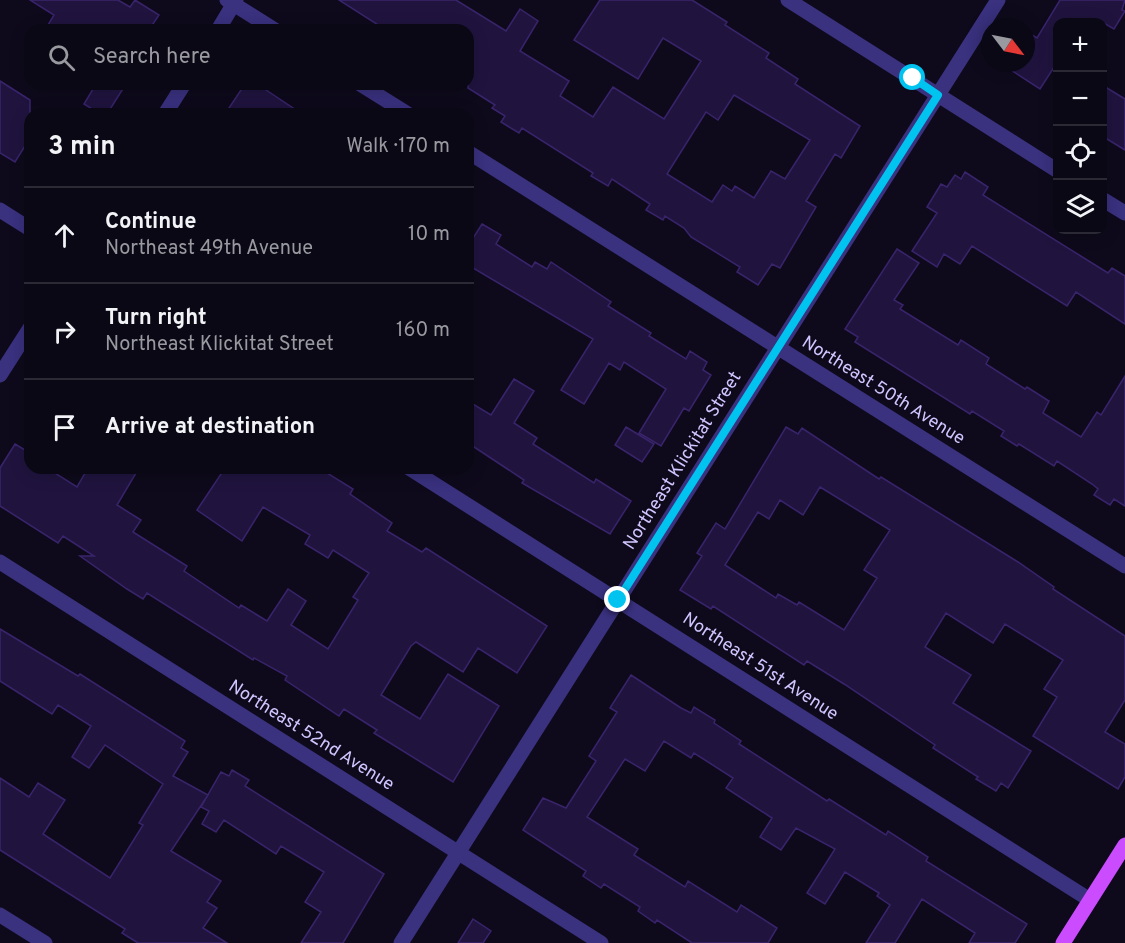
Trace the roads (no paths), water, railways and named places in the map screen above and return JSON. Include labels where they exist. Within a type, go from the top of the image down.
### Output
[{"type":"main road","points":[[1063,943],[1125,845]]},
{"type":"street","points":[[789,0],[1053,168]]},
{"type":"street","name":"Northeast Klickitat Street","points":[[401,943],[998,0]]},
{"type":"street","points":[[221,24],[232,1],[265,24]]},
{"type":"street","points":[[169,108],[180,90]]},
{"type":"street","points":[[370,90],[398,108]]},
{"type":"street","name":"Northeast 50th Avenue","points":[[474,156],[1125,566]]},
{"type":"street","points":[[1107,202],[1125,213]]},
{"type":"street","points":[[0,210],[24,225]]},
{"type":"street","points":[[0,375],[24,337]]},
{"type":"street","name":"Northeast 51st Avenue","points":[[418,474],[1090,900]]},
{"type":"street","name":"Northeast 52nd Avenue","points":[[0,562],[601,943]]},
{"type":"street","points":[[0,915],[45,943]]}]
